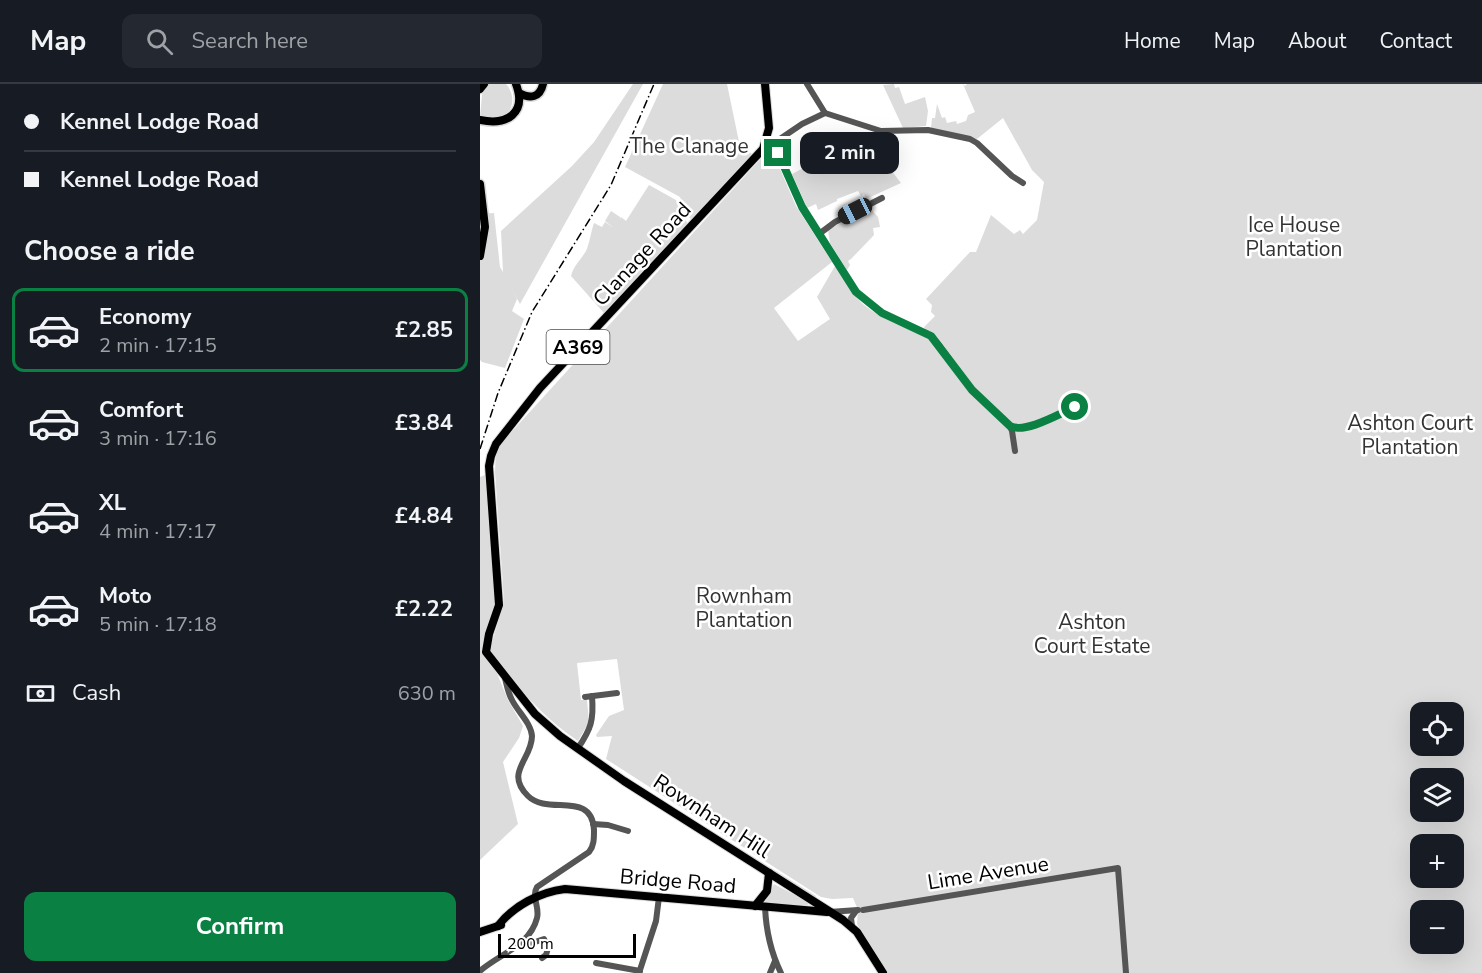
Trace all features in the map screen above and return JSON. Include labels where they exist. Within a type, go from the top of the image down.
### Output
[{"type":"highway","points":[[516,87],[528,97],[541,92],[543,84]]},
{"type":"highway","points":[[480,120],[494,122],[506,120],[517,109],[516,87]]},
{"type":"highway","points":[[480,184],[485,227],[480,256]]},
{"type":"main road","points":[[765,84],[769,143]]},
{"type":"main road","name":"Clanage Road","points":[[489,466],[496,444],[540,388],[769,143]]},
{"type":"main road","name":"Rownham Hill","points":[[489,466],[499,606],[486,644],[486,652],[505,678],[535,714],[560,736],[624,781],[831,914]]},
{"type":"main road","points":[[755,906],[767,891],[769,873]]},
{"type":"main road","name":"Bridge Road","points":[[480,932],[496,927],[526,902],[565,889],[831,914]]},
{"type":"main road","name":"A369","points":[[831,914],[852,926],[883,973]]},
{"type":"main road","name":"A369","points":[[831,914],[861,940]]},
{"type":"street","points":[[807,84],[825,113],[881,131],[923,129],[970,139],[1023,183]]},
{"type":"street","points":[[825,113],[769,143],[778,153],[802,207],[830,248],[849,283],[882,313],[931,336],[972,390],[1015,429],[1028,427],[1082,406]]},
{"type":"street","points":[[819,234],[835,222],[882,198]]},
{"type":"street","points":[[1010,426],[1015,451]]},
{"type":"street","points":[[480,971],[523,942],[531,932],[538,911],[534,898],[537,887],[566,869],[593,848],[594,824],[591,815],[585,809],[537,802],[532,800],[521,787],[518,780],[519,770],[532,735],[530,727],[510,696],[505,678]]},
{"type":"street","points":[[578,748],[591,728],[593,718],[589,697],[617,693]]},
{"type":"street","points":[[594,824],[616,826],[628,831]]},
{"type":"street","name":"Lime Avenue","points":[[831,914],[1118,868],[1126,973]]},
{"type":"street","points":[[596,963],[640,972],[651,942],[659,897]]},
{"type":"street","points":[[765,907],[775,961],[781,973]]},
{"type":"street","points":[[852,926],[851,918],[859,910]]},
{"type":"street","points":[[523,942],[529,944],[544,939],[548,948],[546,957]]},
{"type":"street","points":[[770,973],[775,961]]},
{"type":"green space","points":[[488,84],[506,84],[512,94],[510,110],[501,117],[480,117],[482,95]]},
{"type":"green space","points":[[633,84],[643,84],[520,304],[511,288],[517,299],[512,311],[524,319],[505,368],[482,362],[480,360],[480,214],[494,213],[500,267],[503,272],[501,231],[572,166],[594,142]]},
{"type":"green space","name":"The Clanage","points":[[663,84],[727,84],[739,142],[753,155],[692,220],[686,214],[680,197],[625,167]]},
{"type":"green space","points":[[894,84],[895,88],[899,87],[905,104],[925,97],[928,111],[926,126],[903,128],[883,85]]},
{"type":"green space","name":"Ashton Court Estate","points":[[963,84],[965,86],[967,84],[1482,84],[1482,973],[888,973],[857,924],[858,910],[853,898],[821,897],[606,759],[612,736],[597,737],[596,735],[609,716],[624,710],[617,659],[577,663],[581,700],[587,700],[589,722],[578,741],[541,711],[490,650],[504,601],[495,472],[496,449],[766,153],[774,155],[796,206],[832,262],[774,308],[798,341],[830,319],[817,297],[835,266],[864,305],[887,319],[928,338],[924,327],[935,316],[931,312],[932,305],[926,299],[970,252],[976,252],[991,215],[1014,234],[1020,230],[1023,234],[1037,220],[1044,182],[1032,170],[1003,118],[977,139],[931,128],[937,104],[942,118],[945,117],[947,123],[956,121],[957,124],[966,121],[968,115],[975,112]]},
{"type":"green space","points":[[877,147],[901,183],[866,199],[864,194],[861,196],[858,191],[818,210],[816,204],[807,208],[792,174],[817,161],[824,172]]},
{"type":"green space","points":[[649,185],[676,200],[688,224],[604,313],[571,276],[572,272],[586,251],[594,223],[602,227],[605,222],[614,228],[605,221],[611,211],[626,221]]},
{"type":"green space","points":[[869,207],[878,217],[880,227],[873,228],[874,235],[848,261],[850,265],[847,270],[830,243],[828,230]]},
{"type":"green space","points":[[485,475],[497,605],[481,652],[496,671],[508,700],[523,726],[519,738],[503,762],[518,824],[480,860],[480,477]]},
{"type":"green space","points":[[584,748],[640,786],[816,896],[814,899],[659,801]]},
{"type":"green space","points":[[774,884],[810,903],[806,906],[765,902]]},
{"type":"railway","points":[[480,449],[498,393],[532,312],[611,185],[654,84]]},
{"type":"route","points":[[778,153],[802,207],[856,292],[882,313],[931,336],[972,390],[1010,426],[1015,429],[1028,427],[1075,407]]},
{"type":"park label","name":"Ice House Plantation","points":[[1294,237]]},
{"type":"park label","name":"Ashton Court Plantation","points":[[1410,435]]},
{"type":"park label","name":"Rownham Plantation","points":[[744,608]]}]
